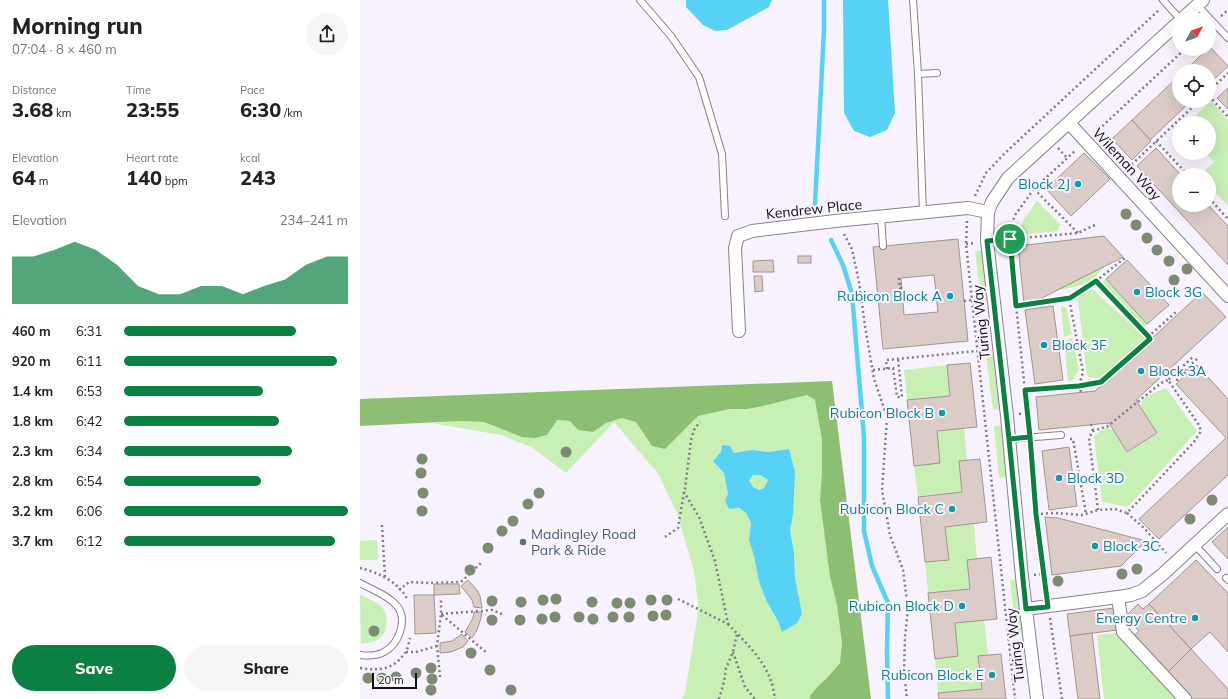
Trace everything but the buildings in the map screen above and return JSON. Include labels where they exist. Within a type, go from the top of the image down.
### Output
[{"type":"street","points":[[1189,12],[1200,3]]},
{"type":"street","name":"Turing Way","points":[[1037,699],[987,241],[988,212],[992,202],[1008,178],[1172,28]]},
{"type":"street","name":"Wileman Way","points":[[1069,122],[1228,296]]},
{"type":"street","name":"Kendrew Place","points":[[739,331],[735,248],[738,236],[752,231],[968,208],[988,212]]},
{"type":"street","points":[[1026,609],[1131,595],[1142,591],[1176,563],[1228,514]]},
{"type":"street","points":[[1118,597],[1123,632],[1185,699]]},
{"type":"lane","points":[[640,0],[671,36],[699,78],[722,154],[725,216]]},
{"type":"lane","points":[[912,0],[918,74],[923,213]]},
{"type":"lane","points":[[1163,0],[1174,12]]},
{"type":"lane","points":[[1200,3],[1228,38]]},
{"type":"lane","points":[[918,74],[937,73]]},
{"type":"lane","points":[[881,217],[883,246]]},
{"type":"lane","points":[[1009,439],[1030,437],[1063,438]]},
{"type":"lane","points":[[1195,545],[1217,569]]},
{"type":"lane","points":[[360,583],[390,600],[398,608],[402,620],[401,630],[395,644],[384,653],[370,656],[360,655]]},
{"type":"path","points":[[1062,699],[1036,514],[1010,229],[1015,215],[1034,189],[1177,56]]},
{"type":"path","points":[[1216,84],[1228,73]]},
{"type":"path","points":[[1216,104],[1228,117]]},
{"type":"path","points":[[1134,162],[1191,108]]},
{"type":"path","points":[[1156,141],[1181,168]]},
{"type":"path","points":[[1034,189],[1078,233]]},
{"type":"path","points":[[1216,206],[1228,219]]},
{"type":"path","points":[[835,221],[852,249],[859,282],[874,379],[887,417],[882,490],[890,535],[903,570],[908,608],[904,672],[907,699]]},
{"type":"path","points":[[966,244],[1078,233],[1097,224]]},
{"type":"path","points":[[1016,306],[1070,298],[1096,281],[1126,257]]},
{"type":"path","points":[[898,279],[900,288],[902,288]]},
{"type":"path","points":[[1025,390],[1079,386],[1101,382],[1150,339],[1096,281]]},
{"type":"path","points":[[1070,298],[1082,372],[1079,386],[1081,392]]},
{"type":"path","points":[[964,301],[972,300]]},
{"type":"path","points":[[1148,336],[1176,312]]},
{"type":"path","points":[[887,369],[886,360],[977,351]]},
{"type":"path","points":[[1098,510],[1088,438],[1093,431],[1108,426],[1161,382],[1168,380],[1194,356]]},
{"type":"path","points":[[873,370],[893,368],[897,397],[902,397],[898,358]]},
{"type":"path","points":[[1193,368],[1191,367],[1177,380],[1176,378],[1197,359]]},
{"type":"path","points":[[1127,513],[1194,442],[1201,431],[1199,425],[1168,380]]},
{"type":"path","points":[[665,537],[678,528],[691,440],[694,430],[700,422]]},
{"type":"path","points":[[1091,424],[1093,431]]},
{"type":"path","points":[[1063,438],[1073,439],[1086,514]]},
{"type":"path","points":[[684,492],[700,517],[715,561],[728,624]]},
{"type":"path","points":[[1036,514],[1055,513],[1082,515],[1098,510],[1116,509],[1127,513],[1145,529],[1176,563]]},
{"type":"path","points":[[382,525],[385,578]]},
{"type":"path","points":[[399,590],[409,582],[461,582],[481,563]]},
{"type":"path","points":[[440,677],[438,646],[441,598]]},
{"type":"path","points":[[678,599],[728,624],[737,633],[763,664],[771,681],[775,699]]},
{"type":"path","points":[[441,614],[492,610],[502,614]]},
{"type":"path","points":[[441,614],[487,653]]},
{"type":"path","points":[[718,699],[724,682],[726,668],[733,652],[737,633]]},
{"type":"path","points":[[406,652],[416,652],[438,646]]},
{"type":"path","points":[[733,652],[746,687],[755,699]]},
{"type":"green space","points":[[1216,107],[1228,120],[1228,206],[1216,193],[1216,168],[1208,168],[1214,162],[1212,160],[1216,160],[1216,116],[1195,116],[1204,108],[1216,108]]},
{"type":"green space","points":[[1037,201],[1060,224],[1058,231],[1018,235],[1024,219]]},
{"type":"green space","points":[[984,250],[989,300],[981,301],[975,251]]},
{"type":"green space","points":[[1105,266],[1094,278],[1084,284],[1057,290]]},
{"type":"green space","points":[[1106,279],[1147,324],[1143,329],[1101,284]]},
{"type":"green space","points":[[1091,290],[1094,290],[1144,337],[1144,342],[1102,379],[1089,377],[1087,375],[1078,300],[1079,297]]},
{"type":"green space","points":[[1061,306],[1066,307],[1072,334],[1064,337]]},
{"type":"green space","points":[[1072,338],[1079,370],[1073,380],[1068,381],[1064,341]]},
{"type":"green space","points":[[986,355],[995,355],[1002,409],[993,410]]},
{"type":"green space","points":[[947,365],[950,396],[907,400],[904,370]]},
{"type":"green space","points":[[832,381],[871,699],[811,699],[809,697],[840,663],[842,643],[837,605],[830,577],[820,500],[822,440],[815,400],[807,395],[759,407],[730,409],[698,416],[665,449],[652,446],[636,422],[622,418],[606,423],[593,432],[578,430],[570,421],[557,420],[547,435],[535,438],[522,437],[484,422],[460,421],[360,426],[360,399]]},
{"type":"green space","points":[[1166,388],[1197,431],[1128,507],[1102,502],[1094,437],[1100,431],[1108,427],[1114,431],[1128,452],[1157,434],[1140,405],[1145,397]]},
{"type":"green space","points":[[806,395],[815,400],[822,440],[820,500],[830,577],[837,605],[842,643],[840,663],[809,697],[811,699],[682,699],[685,693],[697,619],[698,603],[694,571],[677,513],[659,475],[614,422],[566,473],[533,448],[501,435],[432,423],[460,421],[484,422],[522,437],[547,435],[556,420],[570,421],[593,432],[606,423],[623,418],[636,422],[652,446],[698,416],[730,409],[759,407]],"holes":[[[789,449],[793,494],[793,515],[790,530],[794,552],[795,578],[802,614],[782,632],[759,582],[749,540],[751,523],[746,513],[739,508],[728,494],[724,473],[713,461],[721,452],[734,453],[752,450],[768,452]]]},
{"type":"green space","points":[[1004,425],[1008,477],[999,478],[994,426]]},
{"type":"green space","points":[[964,428],[967,460],[962,492],[918,496],[914,466],[940,463],[937,431]]},
{"type":"green space","points":[[753,475],[760,475],[768,480],[764,488],[759,490],[753,487],[749,480]]},
{"type":"green space","points":[[974,524],[977,559],[967,560],[970,589],[928,593],[925,562],[948,559],[945,527]]},
{"type":"green space","points":[[377,540],[378,560],[360,560],[360,541]]},
{"type":"green space","points":[[1020,579],[1026,634],[1016,635],[1010,580]]},
{"type":"green space","points":[[360,595],[370,599],[383,608],[387,622],[385,631],[379,639],[373,642],[361,644]]},
{"type":"green space","points":[[984,620],[988,655],[978,657],[982,689],[938,693],[935,659],[958,656],[955,623]]},
{"type":"green space","points":[[1117,633],[1178,699],[1104,699],[1097,635]]},
{"type":"water","points":[[686,0],[772,0],[769,7],[727,30],[715,31],[703,25],[686,7]]},
{"type":"water","points":[[843,0],[888,0],[895,113],[887,130],[870,137],[854,131],[844,113]]},
{"type":"water","points":[[722,445],[730,446],[734,453],[752,450],[768,452],[789,449],[795,472],[793,515],[790,530],[794,552],[795,578],[802,614],[797,623],[782,632],[759,582],[749,540],[751,523],[746,513],[739,508],[729,509],[725,501],[728,494],[724,473],[713,461],[721,452]],"holes":[[[753,475],[760,475],[768,480],[764,488],[759,490],[753,487],[749,480]]]},
{"type":"waterway","points":[[815,204],[824,30],[824,0]]},
{"type":"waterway","points":[[831,240],[843,265],[852,294],[864,437],[864,531],[872,566],[888,603],[888,699]]},
{"type":"place","name":"Block 2J","points":[[1078,184]]},
{"type":"place","name":"Block 3G","points":[[1137,292]]},
{"type":"place","name":"Rubicon Block A","points":[[950,296]]},
{"type":"place","name":"Block 3F","points":[[1044,345]]},
{"type":"place","name":"Block 3A","points":[[1141,371]]},
{"type":"place","name":"Rubicon Block B","points":[[942,413]]},
{"type":"place","name":"Block 3D","points":[[1059,478]]},
{"type":"place","name":"Rubicon Block C","points":[[952,509]]},
{"type":"place","name":"Madingley Road Park & Ride","points":[[523,542]]},
{"type":"place","name":"Block 3C","points":[[1095,546]]},
{"type":"place","name":"Rubicon Block D","points":[[962,606]]},
{"type":"place","name":"Energy Centre","points":[[1195,618]]},
{"type":"place","name":"Rubicon Block E","points":[[992,675]]},
{"type":"route","points":[[1010,239],[987,241],[1009,439],[1030,437],[1036,514],[1048,607],[1026,609],[1009,439],[1030,437],[1025,390],[1079,386],[1101,382],[1150,339],[1096,281],[1070,298],[1016,306],[1010,239]]}]
